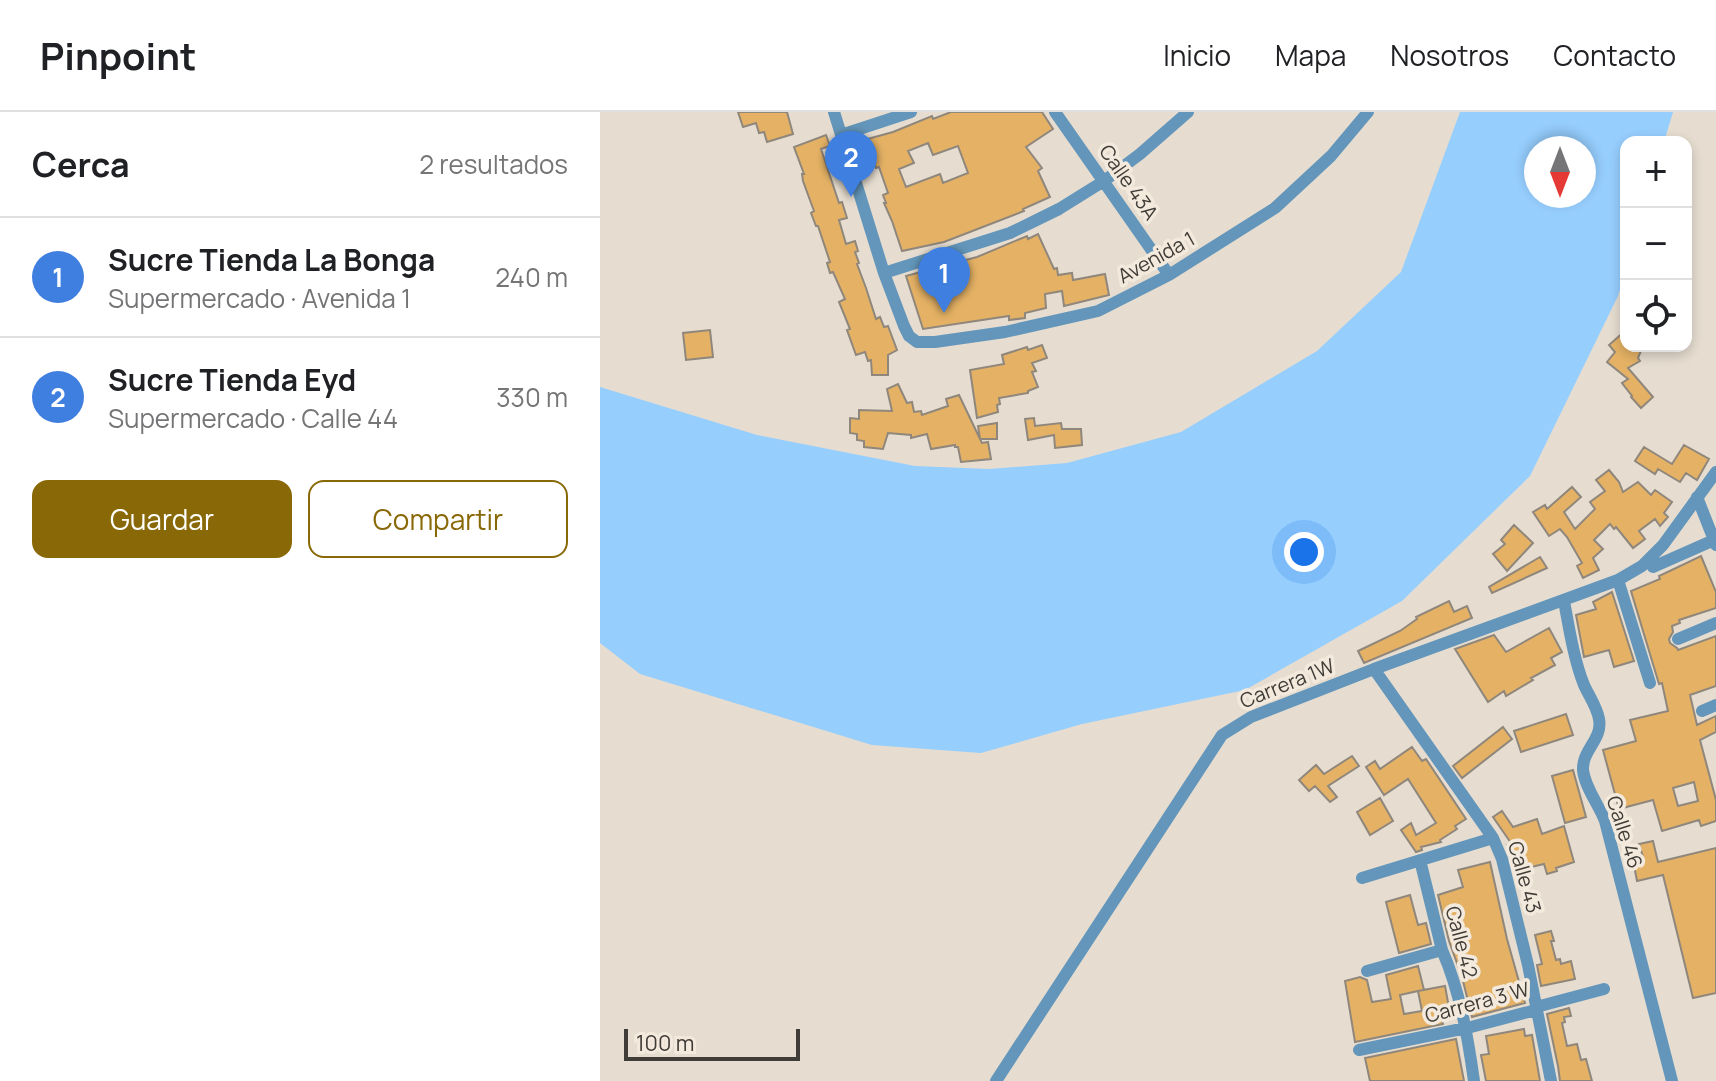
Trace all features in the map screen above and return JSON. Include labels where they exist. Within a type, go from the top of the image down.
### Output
[{"type":"street","points":[[834,112],[884,273],[1010,233],[1059,209],[1140,154],[1188,112]]},
{"type":"street","points":[[841,135],[911,112]]},
{"type":"street","name":"Calle 43A","points":[[1055,112],[1169,275]]},
{"type":"street","name":"Avenida 1","points":[[884,273],[904,326],[909,336],[917,342],[944,342],[1005,332],[1098,311],[1169,275],[1275,208],[1331,156],[1368,112]]},
{"type":"street","name":"Carrera 1W","points":[[996,1081],[1222,735],[1251,717],[1618,580],[1642,566],[1663,545],[1716,472]]},
{"type":"street","points":[[1653,567],[1715,543],[1697,497]]},
{"type":"street","points":[[1618,580],[1650,683]]},
{"type":"street","name":"Calle 46","points":[[1564,601],[1583,683],[1600,722],[1596,738],[1584,759],[1583,770],[1605,821],[1672,1081]]},
{"type":"street","points":[[1678,639],[1716,623]]},
{"type":"street","name":"Calle 43","points":[[1374,669],[1493,838],[1502,859],[1528,965],[1551,1081]]},
{"type":"street","points":[[1702,711],[1716,705]]},
{"type":"street","points":[[1362,878],[1493,838]]},
{"type":"street","name":"Calle 42","points":[[1420,860],[1442,950],[1466,1028],[1474,1081]]},
{"type":"street","points":[[1367,971],[1442,950]]},
{"type":"street","name":"Carrera 3 W","points":[[1359,1050],[1466,1028],[1604,989]]},
{"type":"water","points":[[1460,112],[1673,112],[1666,136],[1620,136],[1620,290],[1530,476],[1402,601],[1245,690],[1082,724],[981,753],[872,745],[640,674],[600,643],[600,387],[757,435],[915,466],[989,469],[1067,463],[1181,432],[1317,351],[1401,272]]},
{"type":"building","points":[[738,112],[787,112],[793,134],[767,142],[764,132],[759,133],[756,123],[743,127]]},
{"type":"building","points":[[951,112],[1042,112],[1053,129],[1026,147],[1042,168],[1038,171],[1050,197],[1024,211],[944,242],[902,251],[884,203],[883,195],[888,193],[879,167],[876,168],[864,140],[932,116],[933,119]],"holes":[[[928,143],[933,155],[958,146],[968,173],[943,183],[940,174],[906,187],[899,169],[914,163],[908,151]]]},
{"type":"building","points":[[826,135],[830,146],[821,149],[847,218],[839,220],[846,244],[855,241],[857,264],[876,319],[880,317],[884,327],[888,326],[897,350],[888,355],[888,375],[872,375],[871,360],[868,361],[865,352],[856,355],[839,302],[845,299],[833,272],[830,273],[827,263],[830,262],[811,213],[814,211],[794,147]]},
{"type":"building","points":[[1038,234],[1058,275],[1072,273],[1073,280],[1105,274],[1109,295],[1064,306],[1062,291],[1045,294],[1046,308],[1025,313],[1025,318],[1009,320],[1009,316],[923,329],[906,276],[977,257]]},
{"type":"building","points":[[710,330],[713,357],[686,360],[683,333]]},
{"type":"building","points":[[1620,335],[1620,352],[1640,352],[1640,361],[1628,368],[1653,397],[1641,408],[1622,383],[1628,379],[1607,362],[1615,352],[1609,345]]},
{"type":"building","points":[[1042,345],[1047,358],[1032,363],[1038,387],[1028,393],[999,398],[998,412],[977,418],[970,370],[1004,364],[1002,355]]},
{"type":"building","points":[[898,384],[907,403],[912,402],[914,412],[921,411],[922,415],[948,406],[946,399],[959,395],[982,443],[988,442],[991,459],[961,462],[958,447],[931,449],[927,434],[911,438],[911,435],[888,433],[883,449],[864,447],[864,441],[857,440],[857,434],[850,433],[850,418],[859,419],[859,410],[892,411],[887,389]]},
{"type":"building","points":[[1034,418],[1035,426],[1061,423],[1062,429],[1081,429],[1082,445],[1055,448],[1054,435],[1028,440],[1025,419]]},
{"type":"building","points":[[997,423],[997,439],[980,439],[978,426]]},
{"type":"building","points":[[1684,445],[1709,459],[1697,480],[1686,473],[1680,482],[1658,469],[1655,474],[1635,461],[1644,447],[1672,464]]},
{"type":"building","points":[[1609,470],[1623,492],[1638,482],[1651,495],[1655,490],[1672,502],[1664,513],[1668,517],[1660,526],[1655,519],[1639,531],[1645,539],[1633,548],[1610,524],[1594,540],[1603,549],[1593,558],[1599,570],[1583,578],[1577,566],[1582,563],[1567,537],[1560,529],[1549,536],[1533,512],[1545,505],[1547,509],[1572,487],[1581,497],[1564,512],[1575,529],[1595,509],[1590,502],[1605,491],[1596,480]]},
{"type":"building","points":[[1514,525],[1533,543],[1507,571],[1493,554],[1505,544],[1501,540]]},
{"type":"building","points":[[1701,556],[1716,592],[1716,608],[1679,620],[1680,623],[1672,626],[1669,639],[1678,650],[1716,636],[1716,686],[1690,695],[1697,725],[1716,716],[1716,732],[1700,740],[1716,800],[1716,821],[1701,826],[1699,820],[1662,831],[1653,800],[1619,809],[1603,750],[1636,741],[1630,720],[1668,711],[1662,683],[1659,684],[1631,591],[1660,579],[1659,576]],"holes":[[[1694,782],[1698,801],[1678,806],[1673,788]]]},
{"type":"building","points":[[1540,557],[1547,568],[1492,593],[1489,587]]},
{"type":"building","points":[[1612,592],[1634,661],[1614,667],[1609,650],[1584,657],[1576,615],[1596,609],[1593,602]]},
{"type":"building","points":[[1449,601],[1454,612],[1467,606],[1472,618],[1364,663],[1358,651],[1400,631],[1416,617]]},
{"type":"building","points":[[1549,628],[1562,652],[1551,658],[1555,665],[1506,696],[1504,691],[1488,702],[1455,649],[1494,635],[1506,652]]},
{"type":"building","points":[[1566,714],[1573,735],[1521,752],[1514,731]]},
{"type":"building","points":[[1503,727],[1512,739],[1462,778],[1453,766]]},
{"type":"building","points":[[1412,747],[1422,761],[1426,759],[1466,819],[1441,842],[1421,847],[1422,850],[1416,852],[1401,830],[1411,823],[1416,835],[1436,823],[1408,779],[1384,795],[1366,767],[1375,761],[1380,769]]},
{"type":"building","points":[[1352,756],[1359,766],[1328,786],[1337,797],[1330,802],[1315,786],[1309,791],[1299,780],[1316,765],[1324,774]]},
{"type":"building","points":[[1573,770],[1586,817],[1565,823],[1552,776]]},
{"type":"building","points":[[1380,798],[1393,821],[1370,835],[1357,812]]},
{"type":"building","points":[[1502,811],[1513,827],[1537,819],[1542,834],[1564,826],[1574,862],[1547,874],[1544,864],[1519,870],[1507,845],[1511,843],[1493,817]]},
{"type":"building","points":[[1653,841],[1658,862],[1716,848],[1716,993],[1693,998],[1663,875],[1637,881],[1633,860],[1643,857],[1639,844]]},
{"type":"building","points":[[1490,862],[1525,1003],[1472,1017],[1438,895],[1463,887],[1458,870]]},
{"type":"building","points":[[1410,895],[1418,925],[1426,923],[1431,944],[1399,953],[1386,902]]},
{"type":"building","points":[[1551,931],[1556,960],[1560,959],[1561,964],[1571,961],[1575,979],[1541,986],[1537,965],[1542,964],[1535,935]]},
{"type":"building","points":[[1418,966],[1424,990],[1445,986],[1450,1013],[1441,1015],[1443,1024],[1355,1042],[1345,981],[1360,977],[1367,980],[1372,1002],[1391,999],[1386,975]],"holes":[[[1418,991],[1422,1011],[1404,1014],[1400,995]]]},
{"type":"building","points":[[1569,1008],[1571,1016],[1564,1017],[1565,1022],[1562,1023],[1567,1046],[1577,1044],[1581,1060],[1586,1059],[1592,1081],[1560,1081],[1547,1014]]},
{"type":"building","points":[[1524,1029],[1525,1036],[1532,1035],[1540,1081],[1486,1081],[1481,1055],[1489,1054],[1486,1036]]},
{"type":"building","points":[[1456,1039],[1464,1081],[1370,1081],[1365,1058]]},
{"type":"place","name":"Sucre Tienda Eyd","points":[[851,197]]},
{"type":"place","name":"Sucre Tienda La Bonga","points":[[944,313]]}]
